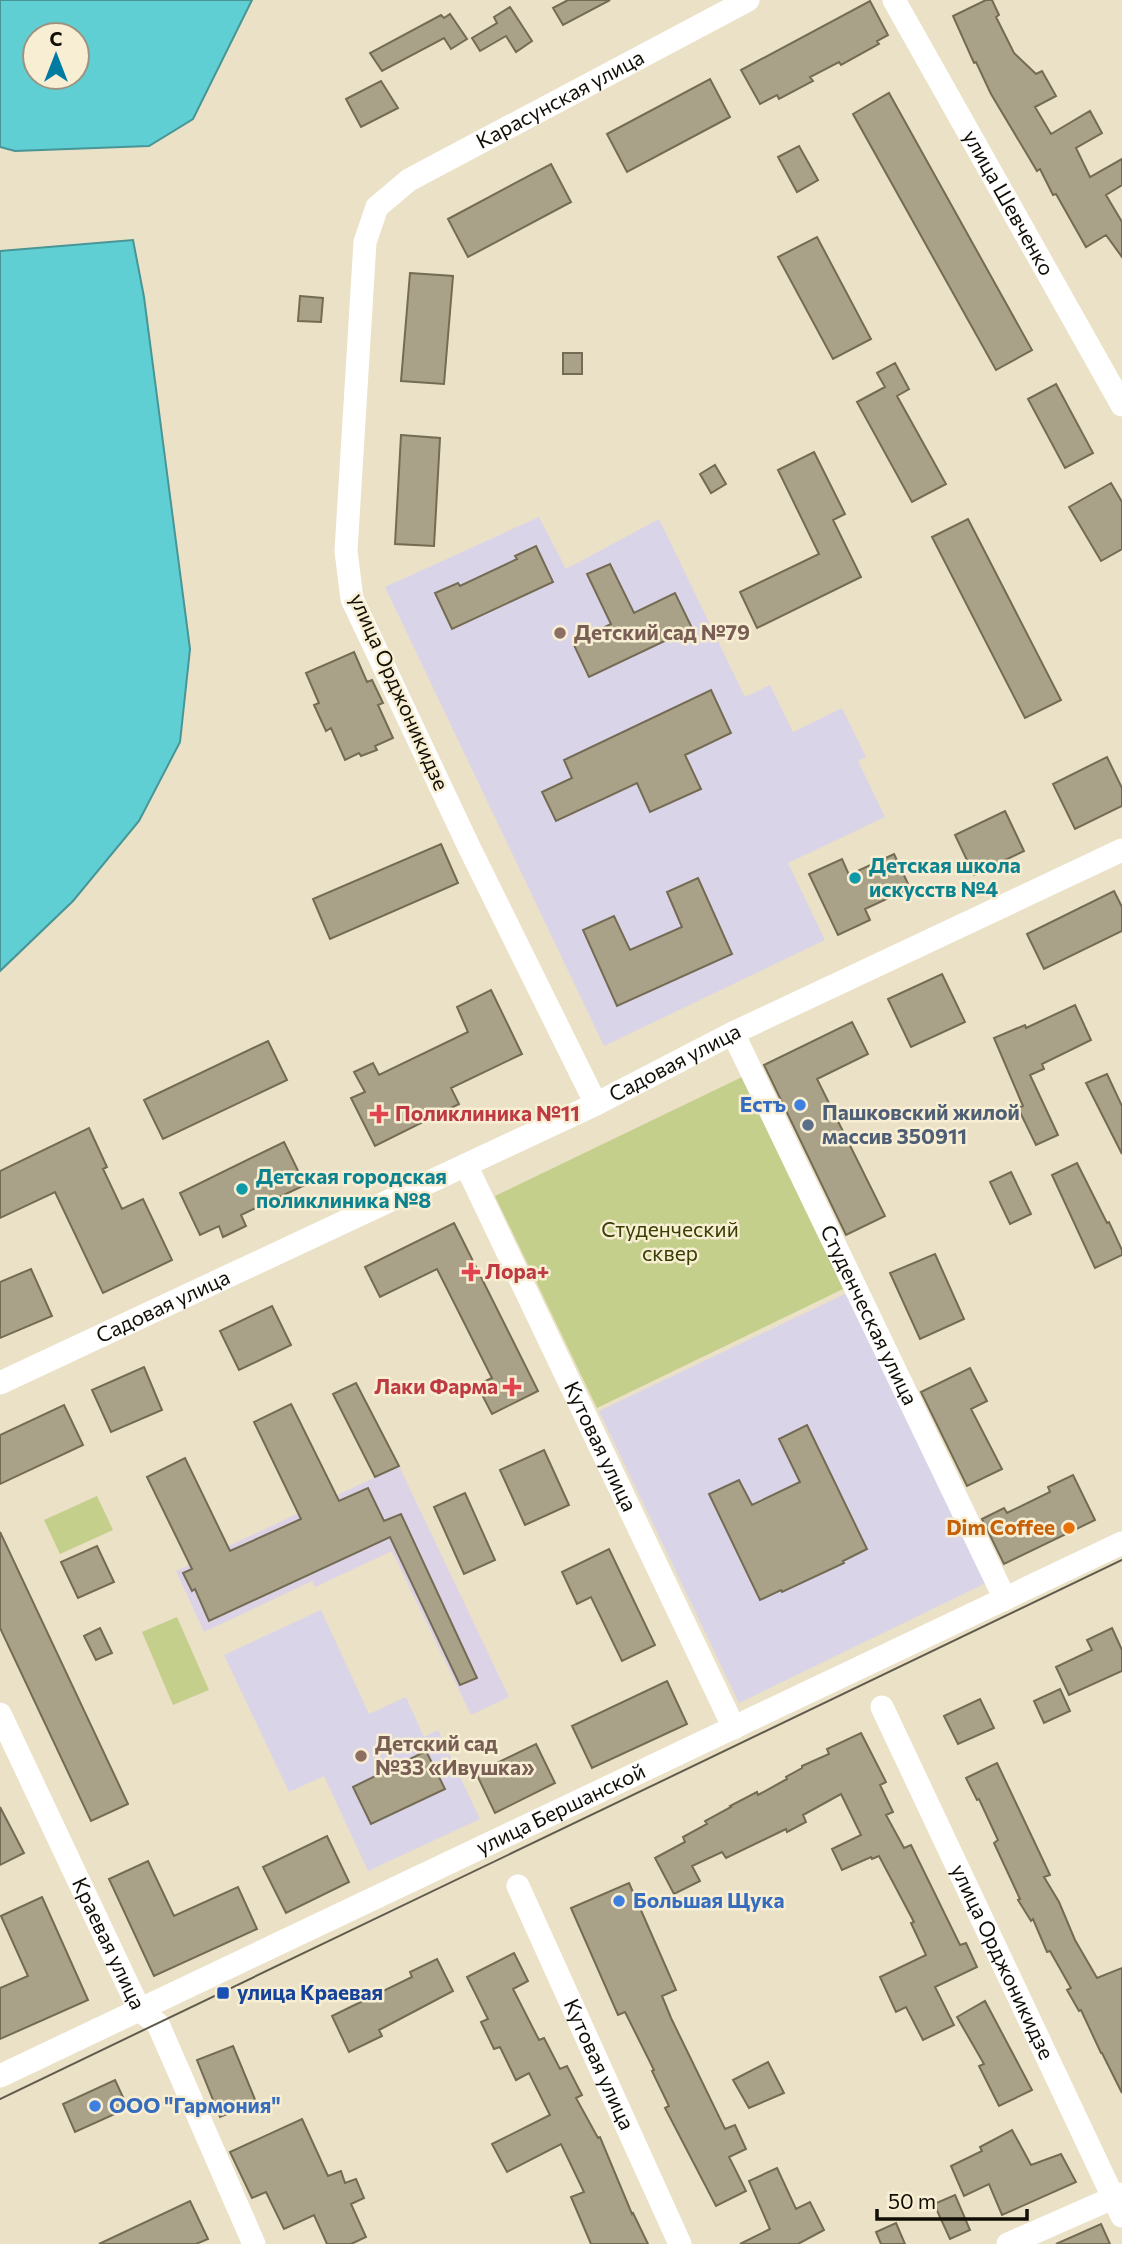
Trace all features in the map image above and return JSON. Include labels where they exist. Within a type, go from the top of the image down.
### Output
[{"type":"street","name":"Карасунская улица","points":[[377,207],[409,180],[748,0]]},
{"type":"street","name":"улица Шевченко","points":[[894,0],[1122,405]]},
{"type":"street","name":"улица Орджоникидзе","points":[[377,207],[365,242],[346,551],[352,599],[469,847],[596,1104]]},
{"type":"street","name":"Садовая улица","points":[[0,1383],[596,1104],[733,1033],[1122,850]]},
{"type":"street","name":"Студенческая улица","points":[[733,1033],[1005,1599]]},
{"type":"street","name":"Кутовая улица","points":[[466,1165],[734,1728]]},
{"type":"street","name":"улица Бершанской","points":[[0,2076],[1122,1543]]},
{"type":"street","name":"улица Орджоникидзе","points":[[882,1707],[1119,2202]]},
{"type":"street","name":"Краевая улица","points":[[0,1714],[140,2011],[158,2024],[254,2244]]},
{"type":"street","name":"Кутовая улица","points":[[518,1886],[680,2244]]},
{"type":"street","points":[[1008,2244],[1119,2202]]},
{"type":"shaded area","points":[[539,517],[566,569],[659,519],[745,697],[770,685],[793,732],[842,708],[866,757],[858,761],[885,817],[788,863],[825,940],[604,1046],[385,587]]},
{"type":"shaded area","points":[[847,1293],[986,1583],[739,1703],[599,1411]]},
{"type":"shaded area","points":[[399,1466],[509,1697],[471,1715],[392,1551],[315,1587],[312,1581],[204,1632],[176,1571]]},
{"type":"shaded area","name":"Детский сад №33 «Ивушка»","points":[[321,1610],[369,1714],[406,1697],[424,1737],[438,1730],[480,1819],[368,1871],[324,1776],[289,1792],[224,1655]]},
{"type":"green space","name":"Студенческий сквер","points":[[742,1077],[845,1288],[597,1408],[495,1196]]},
{"type":"green space","points":[[97,1496],[113,1530],[60,1554],[44,1520]]},
{"type":"green space","points":[[177,1617],[209,1690],[173,1705],[142,1632]]},
{"type":"water","points":[[0,0],[252,0],[193,119],[149,146],[15,151],[0,147]]},
{"type":"water","points":[[133,240],[144,297],[190,649],[180,742],[139,821],[73,901],[0,971],[0,251]]},
{"type":"building","points":[[568,0],[610,0],[563,25],[553,8]]},
{"type":"building","points":[[986,0],[992,0],[999,15],[996,17],[1014,53],[1036,74],[1042,71],[1056,96],[1035,107],[1051,134],[1090,111],[1102,133],[1076,148],[1090,177],[1122,159],[1122,185],[1106,195],[1122,222],[1122,257],[1106,235],[1086,247],[1040,169],[1037,171],[991,94],[976,62],[974,63],[953,16]]},
{"type":"building","points":[[870,1],[888,35],[877,41],[879,44],[841,65],[839,62],[810,77],[813,81],[779,99],[777,95],[760,104],[741,70]]},
{"type":"building","points":[[510,7],[532,41],[516,52],[506,36],[480,51],[472,38],[497,23],[494,17]]},
{"type":"building","points":[[450,14],[467,39],[451,49],[444,38],[382,71],[370,53],[441,15],[444,18]]},
{"type":"building","points":[[710,79],[730,117],[627,172],[607,134]]},
{"type":"building","points":[[381,81],[398,108],[361,127],[346,99]]},
{"type":"building","points":[[889,93],[1032,350],[996,370],[853,114]]},
{"type":"building","points":[[799,146],[818,180],[797,192],[778,157]]},
{"type":"building","points":[[551,164],[571,202],[468,257],[448,219]]},
{"type":"building","points":[[817,237],[871,339],[833,359],[778,257]]},
{"type":"building","points":[[410,273],[453,276],[444,384],[401,381]]},
{"type":"building","points":[[300,296],[323,298],[321,322],[298,321]]},
{"type":"building","points":[[563,353],[582,353],[582,374],[563,374]]},
{"type":"building","points":[[895,363],[909,389],[897,396],[946,484],[912,502],[857,402],[885,387],[877,373]]},
{"type":"building","points":[[1056,384],[1093,453],[1065,468],[1028,399]]},
{"type":"building","points":[[401,435],[440,438],[434,546],[395,544]]},
{"type":"building","points":[[814,452],[845,514],[833,520],[861,577],[757,628],[740,592],[819,554],[778,470]]},
{"type":"building","points":[[715,465],[726,484],[711,493],[700,474]]},
{"type":"building","points":[[1111,483],[1122,502],[1122,549],[1101,561],[1069,507]]},
{"type":"building","points":[[968,519],[1061,700],[1025,718],[932,537]]},
{"type":"building","points":[[536,546],[553,582],[452,629],[435,593],[458,583],[460,586],[517,559],[515,556]]},
{"type":"building","points":[[610,564],[634,613],[675,593],[692,628],[589,677],[573,643],[611,624],[587,574]]},
{"type":"building","points":[[354,652],[367,682],[372,680],[383,703],[378,705],[393,738],[375,746],[377,750],[361,756],[359,753],[345,760],[331,728],[326,731],[314,705],[319,703],[306,673]]},
{"type":"building","points":[[711,690],[731,733],[685,755],[701,789],[650,812],[637,783],[556,821],[542,792],[572,778],[564,760]]},
{"type":"building","points":[[1107,757],[1122,788],[1122,806],[1075,829],[1053,784]]},
{"type":"building","points":[[1005,811],[1024,851],[974,875],[955,835]]},
{"type":"building","points":[[441,844],[458,883],[330,939],[313,899]]},
{"type":"building","points":[[894,854],[910,888],[865,909],[870,920],[838,935],[809,874],[842,859],[849,875]]},
{"type":"building","points":[[698,878],[732,954],[617,1006],[583,930],[614,916],[630,950],[682,927],[667,892]]},
{"type":"building","points":[[1114,891],[1122,907],[1122,931],[1044,969],[1027,934]]},
{"type":"building","points":[[942,974],[965,1022],[911,1047],[888,999]]},
{"type":"building","points":[[491,990],[522,1054],[451,1088],[459,1104],[375,1146],[351,1098],[365,1092],[354,1072],[373,1063],[379,1075],[468,1032],[457,1007]]},
{"type":"building","points":[[1075,1005],[1091,1040],[1042,1064],[1044,1069],[1030,1075],[1058,1135],[1036,1145],[1018,1108],[1023,1106],[994,1038],[1025,1025],[1026,1028]]},
{"type":"building","points":[[852,1022],[868,1054],[817,1079],[885,1216],[846,1235],[764,1065]]},
{"type":"building","points":[[268,1041],[287,1080],[163,1139],[144,1100]]},
{"type":"building","points":[[1107,1074],[1122,1106],[1122,1154],[1086,1083]]},
{"type":"building","points":[[89,1128],[107,1167],[103,1169],[122,1209],[143,1199],[172,1260],[103,1293],[55,1192],[0,1218],[0,1171]]},
{"type":"building","name":"Детская городская поликлиника №8","points":[[284,1142],[305,1185],[241,1215],[246,1226],[223,1237],[219,1226],[200,1235],[180,1193]]},
{"type":"building","points":[[1077,1163],[1122,1250],[1122,1255],[1095,1268],[1052,1175]]},
{"type":"building","points":[[1011,1172],[1031,1214],[1010,1224],[990,1182]]},
{"type":"building","points":[[454,1223],[538,1391],[492,1414],[477,1385],[492,1378],[437,1269],[380,1297],[365,1267]]},
{"type":"building","points":[[935,1254],[964,1319],[920,1339],[890,1273]]},
{"type":"building","points":[[31,1269],[52,1316],[0,1338],[0,1282]]},
{"type":"building","points":[[272,1306],[291,1345],[239,1370],[220,1331]]},
{"type":"building","points":[[144,1367],[162,1410],[111,1432],[92,1390]]},
{"type":"building","points":[[970,1368],[987,1401],[971,1409],[1002,1469],[967,1486],[921,1392]]},
{"type":"building","points":[[356,1383],[399,1466],[375,1477],[333,1394]]},
{"type":"building","points":[[291,1404],[339,1501],[368,1488],[384,1521],[401,1514],[477,1678],[460,1685],[390,1537],[209,1621],[195,1589],[192,1591],[183,1573],[192,1569],[147,1477],[185,1458],[230,1551],[301,1519],[254,1422]]},
{"type":"building","points":[[64,1405],[83,1445],[0,1484],[0,1435]]},
{"type":"building","points":[[807,1425],[867,1549],[843,1561],[844,1563],[760,1600],[709,1494],[739,1480],[752,1505],[800,1482],[779,1439]]},
{"type":"building","points":[[544,1450],[569,1505],[525,1525],[500,1470]]},
{"type":"building","points":[[1073,1475],[1095,1520],[1004,1564],[982,1519],[1004,1508],[1007,1513],[1050,1492],[1048,1487]]},
{"type":"building","points":[[465,1493],[495,1560],[464,1574],[434,1507]]},
{"type":"building","points":[[0,1532],[128,1804],[91,1821],[0,1628]]},
{"type":"building","points":[[97,1546],[114,1582],[78,1598],[61,1562]]},
{"type":"building","points":[[609,1549],[655,1645],[622,1661],[591,1597],[577,1604],[562,1572]]},
{"type":"building","points":[[100,1628],[112,1653],[96,1660],[84,1636]]},
{"type":"building","points":[[1112,1628],[1122,1650],[1122,1671],[1069,1695],[1056,1667],[1092,1650],[1087,1640]]},
{"type":"building","points":[[667,1681],[687,1724],[592,1768],[572,1726]]},
{"type":"building","points":[[1060,1689],[1070,1711],[1044,1723],[1034,1701]]},
{"type":"building","points":[[980,1699],[994,1728],[958,1744],[944,1716]]},
{"type":"building","points":[[861,1733],[886,1782],[880,1785],[893,1812],[886,1815],[904,1848],[911,1845],[960,1945],[966,1943],[977,1967],[935,1987],[954,2025],[923,2040],[906,2007],[896,2012],[880,1977],[926,1955],[911,1923],[914,1922],[879,1856],[842,1870],[832,1849],[861,1835],[841,1794],[803,1815],[806,1822],[787,1832],[786,1829],[726,1858],[722,1852],[692,1866],[700,1881],[674,1894],[655,1858],[685,1842],[683,1837],[707,1824],[705,1821],[757,1792],[758,1795],[787,1779],[786,1777],[802,1766],[829,1754],[827,1749]]},
{"type":"building","points":[[536,1744],[555,1783],[495,1813],[476,1773]]},
{"type":"building","points":[[426,1751],[445,1789],[371,1824],[353,1787]]},
{"type":"building","points":[[997,1763],[1050,1875],[1044,1877],[1097,1978],[1122,1968],[1122,2093],[1081,2010],[1079,2011],[1067,1990],[1071,1988],[1050,1951],[1047,1952],[1033,1919],[1031,1921],[1018,1900],[1020,1899],[994,1843],[998,1840],[966,1778]]},
{"type":"building","points":[[0,1807],[24,1853],[0,1865]]},
{"type":"building","points":[[327,1836],[349,1882],[286,1913],[263,1867]]},
{"type":"building","points":[[148,1861],[174,1916],[238,1887],[257,1929],[154,1976],[109,1879]]},
{"type":"building","points":[[629,1883],[676,1990],[662,1996],[671,2018],[725,2129],[735,2125],[746,2149],[729,2157],[746,2191],[716,2206],[665,2108],[669,2106],[652,2071],[654,2070],[625,2012],[618,2015],[571,1908]]},
{"type":"building","points":[[42,1897],[88,2000],[0,2039],[0,1988],[28,1976],[1,1916]]},
{"type":"building","points":[[514,1953],[528,1981],[513,1989],[539,2040],[544,2038],[560,2069],[567,2066],[582,2095],[576,2098],[598,2138],[600,2137],[632,2214],[648,2244],[591,2244],[571,2197],[584,2192],[561,2144],[507,2172],[492,2144],[550,2115],[529,2073],[516,2080],[500,2047],[494,2049],[481,2022],[488,2019],[467,1977]]},
{"type":"building","points":[[437,1959],[453,1991],[379,2030],[382,2036],[349,2052],[332,2016],[412,1977],[410,1972]]},
{"type":"building","points":[[985,2001],[1032,2090],[999,2106],[979,2066],[984,2064],[957,2017]]},
{"type":"building","points":[[233,2046],[256,2102],[220,2117],[197,2060]]},
{"type":"building","points":[[768,2062],[784,2093],[749,2108],[733,2080]]},
{"type":"building","name":"ООО \"Гармония\"","points":[[115,2080],[128,2108],[75,2132],[63,2104]]},
{"type":"building","points":[[302,2119],[328,2176],[341,2171],[345,2183],[356,2179],[364,2198],[351,2204],[366,2237],[351,2244],[327,2244],[314,2215],[284,2229],[266,2192],[252,2198],[230,2152]]},
{"type":"building","points":[[1012,2130],[1031,2165],[1061,2154],[1076,2182],[1002,2215],[989,2184],[964,2196],[951,2166],[982,2151],[980,2147]]},
{"type":"building","points":[[777,2168],[796,2209],[810,2202],[824,2230],[798,2244],[740,2244],[770,2229],[749,2181]]},
{"type":"building","points":[[955,2195],[970,2230],[950,2239],[934,2204]]},
{"type":"building","points":[[190,2201],[208,2239],[196,2244],[99,2244]]},
{"type":"building","points":[[896,2223],[905,2244],[881,2244],[876,2232]]},
{"type":"building","points":[[1101,2224],[1110,2244],[1056,2244]]},
{"type":"tram line","points":[[0,2099],[1122,1560]]},
{"type":"place","name":"Детский сад №79","points":[[560,633]]},
{"type":"place","name":"Детская школа искусств №4","points":[[855,878]]},
{"type":"place","name":"Естъ","points":[[800,1105]]},
{"type":"place","name":"Поликлиника №11","points":[[379,1114]]},
{"type":"place","name":"Пашковский жилой массив 350911","points":[[808,1125]]},
{"type":"place","name":"Детская городская поликлиника №8","points":[[242,1189]]},
{"type":"place","name":"Лора+","points":[[471,1272]]},
{"type":"place","name":"Лаки Фарма","points":[[512,1387]]},
{"type":"place","name":"Dim Coffee","points":[[1069,1528]]},
{"type":"place","name":"Детский сад №33 «Ивушка»","points":[[361,1756]]},
{"type":"place","name":"Большая Щука","points":[[619,1901]]},
{"type":"place","name":"улица Краевая","points":[[223,1993]]},
{"type":"place","name":"ООО \"Гармония\"","points":[[95,2106]]}]
